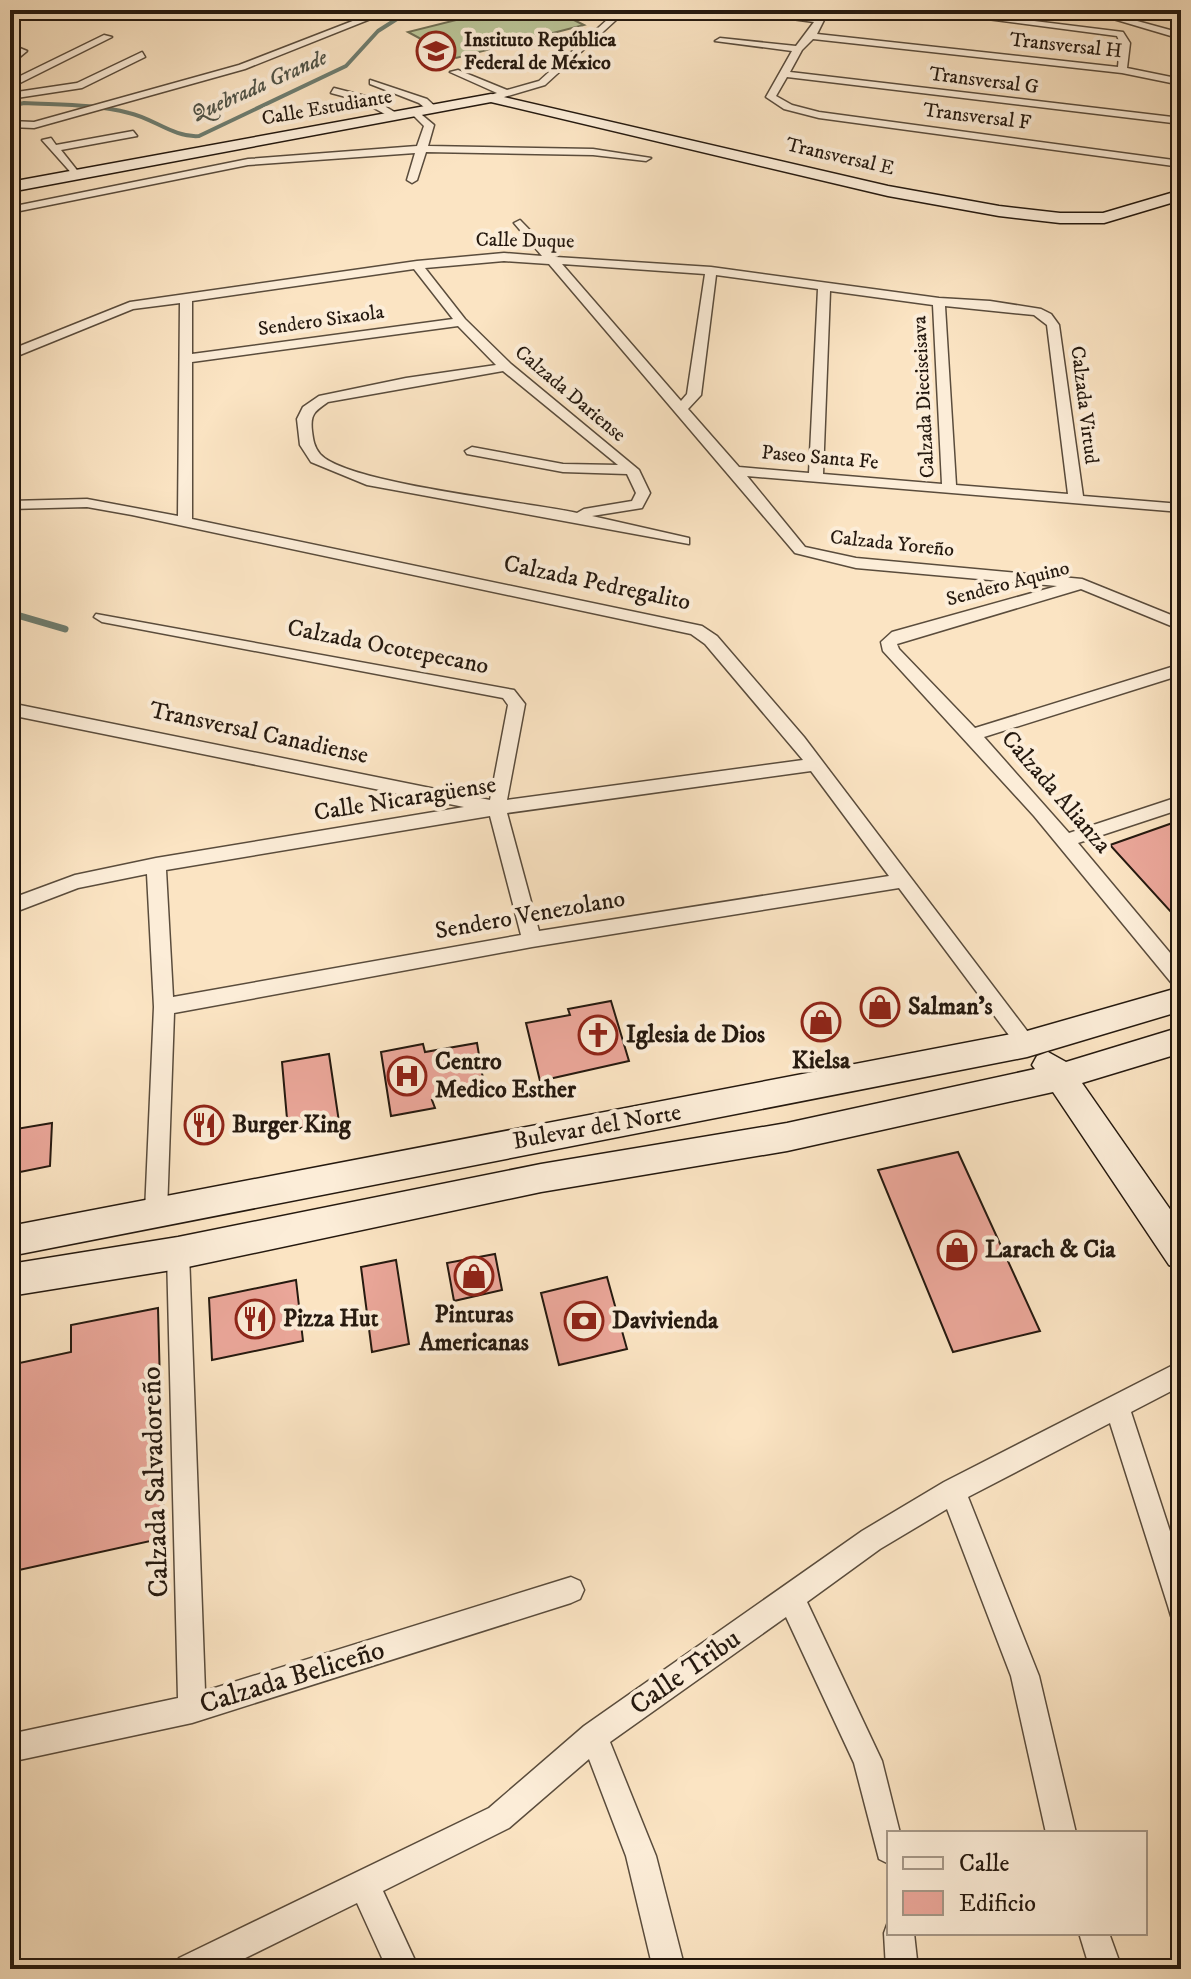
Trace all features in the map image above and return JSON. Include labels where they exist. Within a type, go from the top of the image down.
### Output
[{"type":"street","points":[[10,124],[34,125],[242,67],[389,10]]},
{"type":"street","name":"Calle Estudiante","points":[[10,187],[498,96],[542,83],[623,10]]},
{"type":"street","points":[[782,74],[798,49],[811,36],[825,10]]},
{"type":"street","points":[[922,10],[1097,29],[1125,38],[1122,70]]},
{"type":"street","points":[[1087,10],[1181,36]]},
{"type":"street","points":[[736,11],[817,20]]},
{"type":"street","name":"Transversal H","points":[[811,36],[1122,70],[1177,80]]},
{"type":"street","points":[[10,85],[107,37]]},
{"type":"street","points":[[720,41],[798,49]]},
{"type":"street","points":[[10,47],[22,51],[10,62]]},
{"type":"street","points":[[10,96],[79,86],[142,55]]},
{"type":"street","points":[[455,72],[498,96]]},
{"type":"street","name":"Transversal F","points":[[782,74],[771,97],[788,107],[819,115],[1181,164]]},
{"type":"street","name":"Transversal G","points":[[782,74],[1181,121]]},
{"type":"street","points":[[373,82],[423,101],[434,110]]},
{"type":"street","points":[[334,91],[365,99],[398,117]]},
{"type":"street","name":"Transversal E","points":[[498,96],[888,191],[999,211],[1060,218],[1104,218],[1181,195]]},
{"type":"street","points":[[1008,115],[1013,103]]},
{"type":"street","points":[[412,180],[429,125],[416,113]]},
{"type":"street","points":[[34,125],[75,174]]},
{"type":"street","points":[[999,138],[1003,126]]},
{"type":"street","points":[[55,148],[133,134]]},
{"type":"street","points":[[10,210],[248,162],[420,149],[593,152],[646,158]]},
{"type":"street","name":"Paseo Santa Fe","points":[[520,223],[548,260],[735,471],[1181,508]]},
{"type":"street","name":"Calle Duque","points":[[10,355],[130,306],[417,265],[504,257],[711,271],[939,302],[990,305],[1047,317]]},
{"type":"street","name":"Calzada Dariense","points":[[417,265],[461,322],[506,367],[632,470],[643,493],[637,505],[572,516]]},
{"type":"street","points":[[681,409],[694,395],[711,271]]},
{"type":"street","points":[[816,478],[824,286]]},
{"type":"street","points":[[185,521],[186,299]]},
{"type":"street","name":"Calzada Dieciseisava","points":[[939,302],[949,489]]},
{"type":"street","name":"Calzada Virtud","points":[[1047,317],[1053,325],[1076,499]]},
{"type":"street","name":"Sendero Sixaola","points":[[186,359],[461,322]]},
{"type":"street","points":[[506,367],[406,382],[324,399],[308,410],[304,419],[307,445],[316,459],[372,482],[572,516],[684,541]]},
{"type":"street","points":[[472,451],[563,468],[632,470]]},
{"type":"street","name":"Calzada Yoreño","points":[[735,471],[800,550],[856,563],[1082,584]]},
{"type":"street","name":"Calzada Pedregalito","points":[[10,505],[87,503],[696,630],[711,640],[815,764],[1027,1044]]},
{"type":"street","name":"Sendero Aquino","points":[[889,642],[898,636],[1082,584],[1181,625]]},
{"type":"street","name":"Calzada Ocotepecano","points":[[102,617],[508,694],[517,704],[497,808],[532,940]]},
{"type":"street","name":"Calzada Alianza","points":[[889,642],[891,651],[974,734],[1068,840],[1181,980]]},
{"type":"street","points":[[974,734],[1181,669]]},
{"type":"street","name":"Transversal Canadiense","points":[[12,714],[497,808]]},
{"type":"street","name":"Calle Nicaragüense","points":[[10,907],[75,882],[156,865],[497,808],[815,764]]},
{"type":"street","points":[[1068,840],[1181,802]]},
{"type":"street","points":[[156,865],[164,1007],[156,1212]]},
{"type":"street","name":"Sendero Venezolano","points":[[164,1007],[532,940],[905,880]]},
{"type":"street","name":"Bulevar del Norte","points":[[10,1241],[1027,1044],[1181,999]]},
{"type":"street","name":"Bulevar del Norte","points":[[10,1280],[178,1253],[541,1178],[787,1137],[1060,1077],[1181,1040]]},
{"type":"street","points":[[1027,1044],[1060,1077],[1181,1254]]},
{"type":"street","name":"Calzada Salvadoreño","points":[[178,1253],[192,1709]]},
{"type":"street","name":"Calle Tribu","points":[[190,1969],[499,1818],[594,1736],[871,1540],[953,1491],[1181,1373]]},
{"type":"street","points":[[1117,1406],[1181,1606]]},
{"type":"street","points":[[953,1491],[1025,1676],[1061,1831]]},
{"type":"street","name":"Calzada Beliceño","points":[[10,1748],[192,1709],[571,1590]]},
{"type":"street","points":[[791,1598],[868,1761],[887,1841]]},
{"type":"street","points":[[594,1736],[641,1856],[669,1969]]},
{"type":"street","points":[[365,1886],[403,1969]]},
{"type":"street","points":[[899,1935],[902,1969]]},
{"type":"street","points":[[1095,1935],[1106,1969]]},
{"type":"green space","points":[[496,10],[554,10],[584,25],[456,58],[408,32]]},
{"type":"building","points":[[1181,820],[1181,923],[1110,845]]},
{"type":"building","points":[[611,1001],[629,1061],[540,1081],[526,1023],[570,1015],[568,1009]]},
{"type":"building","points":[[477,1043],[485,1091],[432,1100],[435,1108],[391,1116],[381,1052],[423,1044],[425,1052]]},
{"type":"building","points":[[329,1054],[339,1122],[288,1130],[282,1062]]},
{"type":"building","points":[[52,1123],[50,1166],[10,1174],[10,1130]]},
{"type":"building","name":"Larach & Cia","points":[[958,1152],[1040,1331],[953,1352],[878,1170]]},
{"type":"building","name":"Pinturas Americanas","points":[[495,1254],[502,1290],[454,1301],[447,1263]]},
{"type":"building","points":[[396,1260],[409,1344],[372,1352],[361,1267]]},
{"type":"building","name":"Davivienda","points":[[607,1277],[627,1349],[559,1365],[541,1293]]},
{"type":"building","name":"Pizza Hut","points":[[296,1280],[303,1341],[212,1360],[209,1298]]},
{"type":"building","points":[[158,1308],[164,1538],[10,1572],[10,1365],[71,1352],[71,1325]]},
{"type":"waterway","name":"Quebrada Grande","points":[[10,106],[24,103],[116,110],[181,134],[199,136],[346,66],[378,31],[411,10]]},
{"type":"waterway","points":[[10,613],[65,629]]},
{"type":"place","name":"Instituto República Federal de México","points":[[436,51]]},
{"type":"place","name":"Salman's","points":[[880,1007]]},
{"type":"place","name":"Kielsa","points":[[821,1022]]},
{"type":"place","name":"Iglesia de Dios","points":[[598,1035]]},
{"type":"place","name":"Centro Medico Esther","points":[[407,1076]]},
{"type":"place","name":"Burger King","points":[[204,1125]]},
{"type":"place","name":"Larach & Cia","points":[[957,1250]]},
{"type":"place","name":"Pinturas Americanas","points":[[474,1276]]},
{"type":"place","name":"Pizza Hut","points":[[255,1319]]},
{"type":"place","name":"Davivienda","points":[[584,1321]]}]
